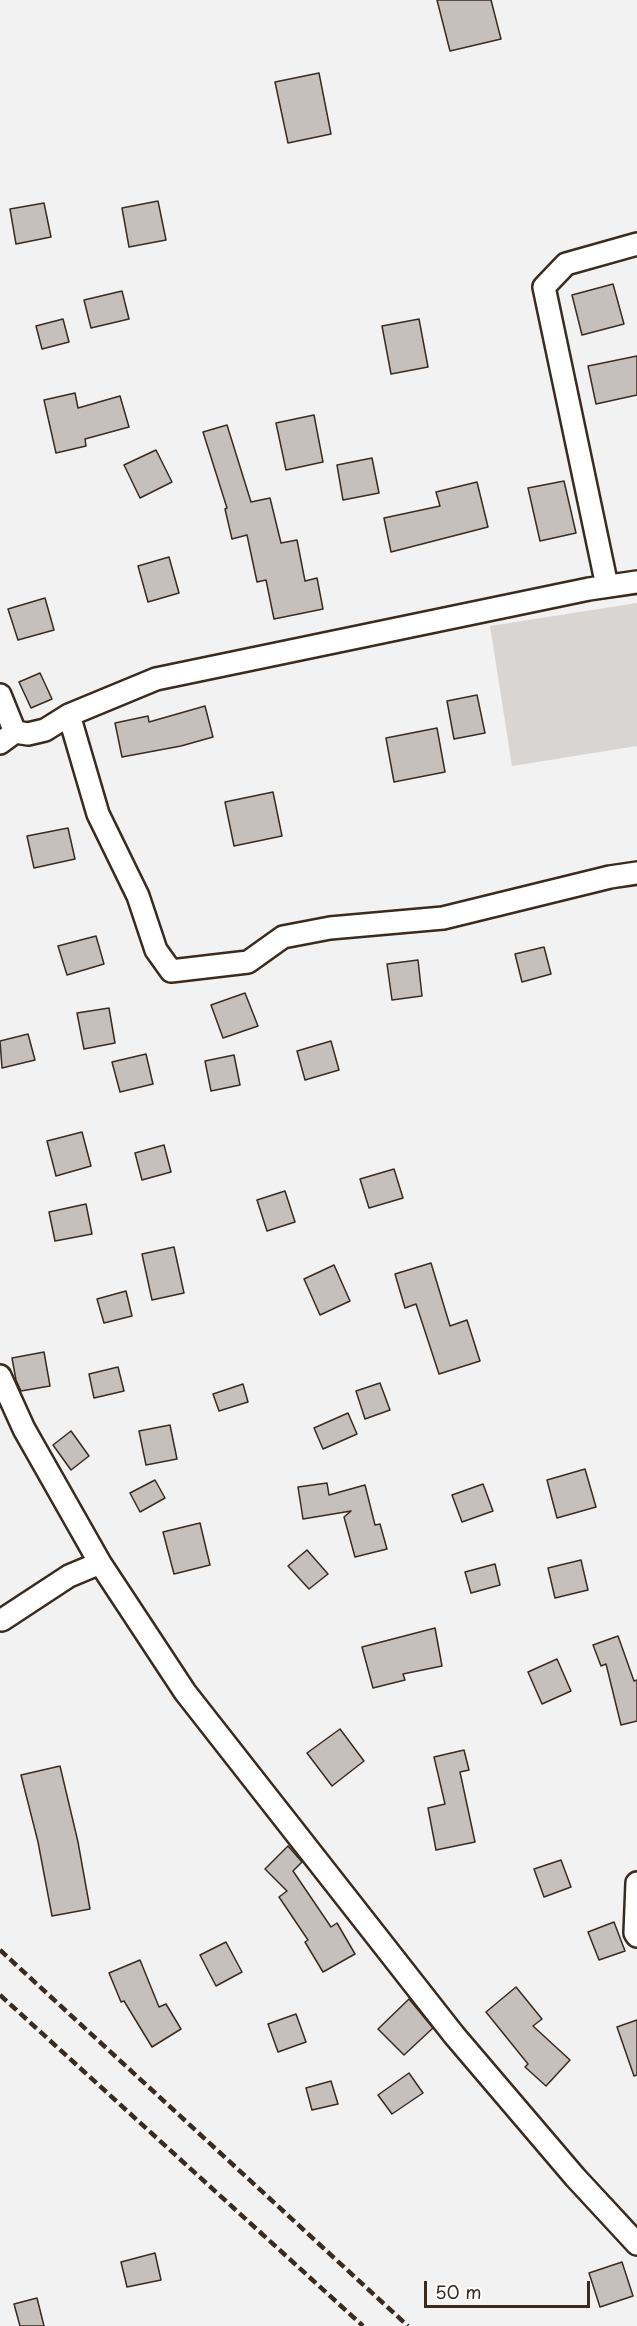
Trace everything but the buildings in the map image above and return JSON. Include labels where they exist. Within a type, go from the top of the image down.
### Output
[{"type":"street","points":[[607,586],[544,287],[566,264],[637,244]]},
{"type":"street","points":[[0,695],[8,737],[28,734],[45,730],[69,715],[156,679],[607,586],[637,582]]},
{"type":"street","points":[[69,715],[98,814],[138,896],[156,950],[171,971],[248,962],[283,937],[330,927],[443,918],[610,877],[637,873]]},
{"type":"street","points":[[0,1376],[24,1429],[100,1563],[185,1692],[454,2035],[575,2177],[637,2244]]},
{"type":"street","points":[[2,1620],[69,1576],[100,1563]]},
{"type":"street","points":[[637,1882],[635,1933],[637,1936]]},
{"type":"shaded area","points":[[637,603],[637,746],[512,766],[490,626]]},
{"type":"railway","points":[[0,1950],[408,2326]]},
{"type":"railway","points":[[0,1995],[363,2326]]}]
